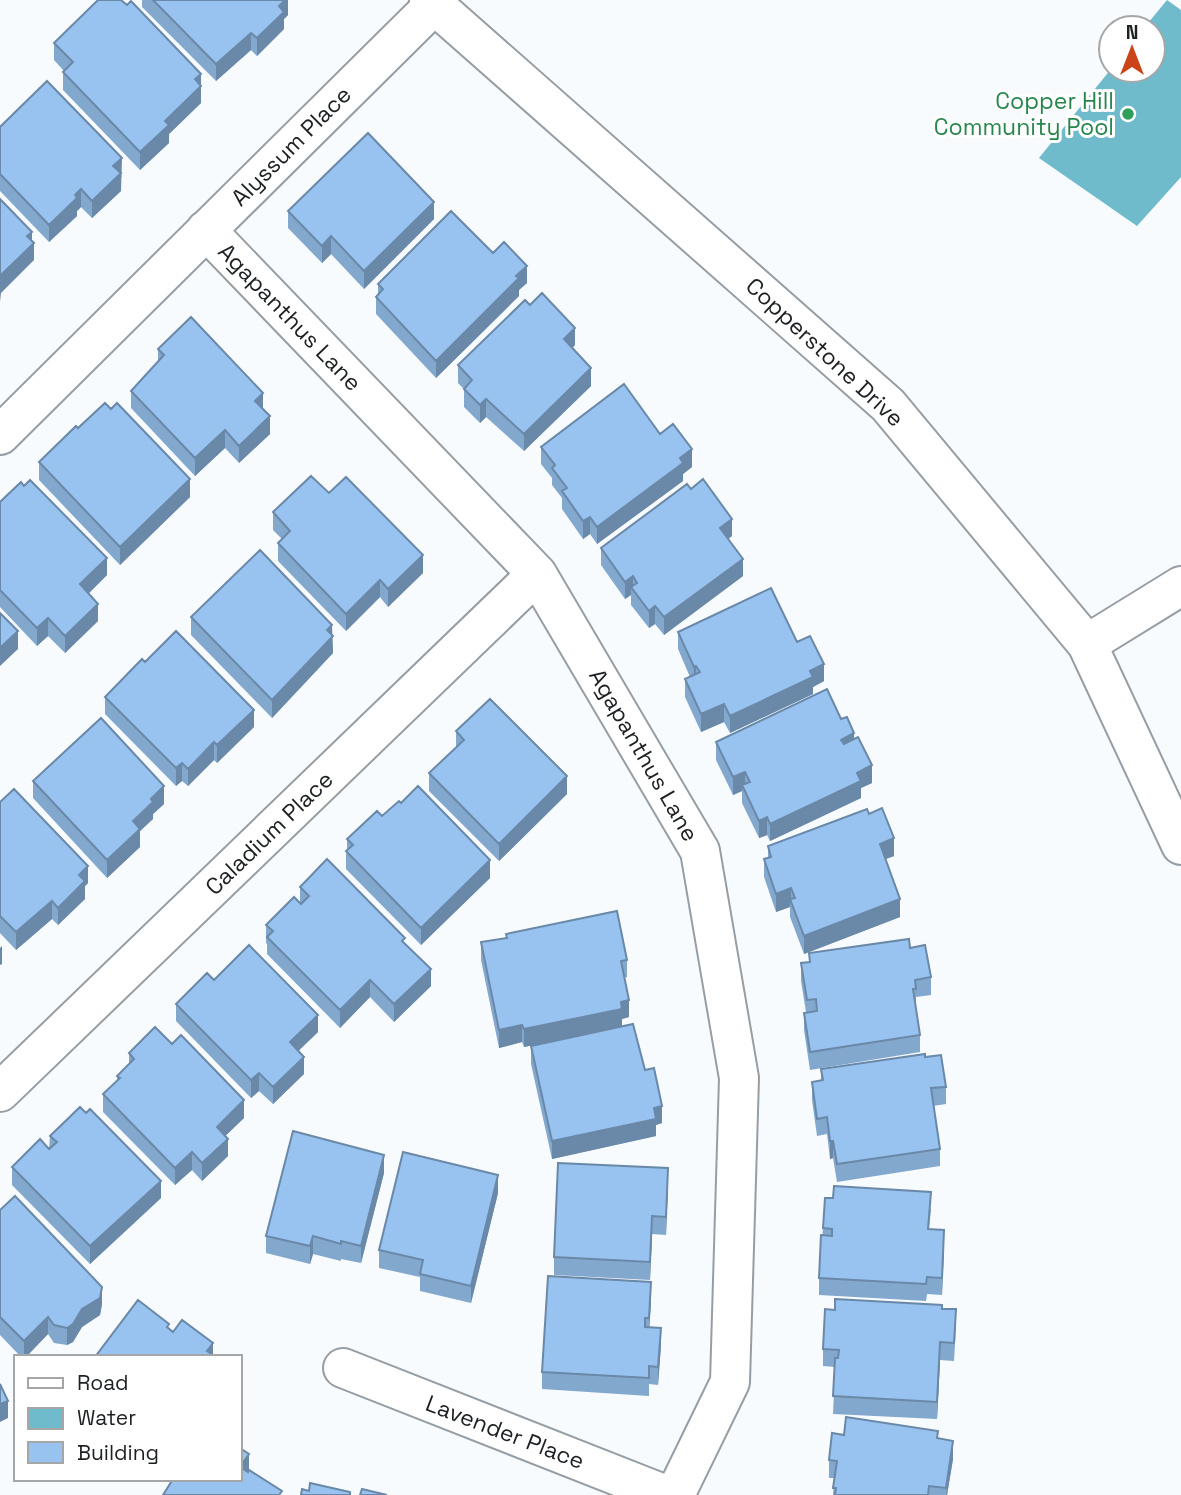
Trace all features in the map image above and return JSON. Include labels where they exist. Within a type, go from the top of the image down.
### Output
[{"type":"street","name":"Alyssum Place","points":[[0,435],[431,2]]},
{"type":"street","name":"Copperstone Drive","points":[[431,2],[888,405],[1087,644],[1181,845]]},
{"type":"street","name":"Agapanthus Lane","points":[[206,230],[537,574],[700,851],[738,1078],[730,1382],[675,1495]]},
{"type":"street","name":"Caladium Place","points":[[0,1092],[537,574]]},
{"type":"street","points":[[1087,644],[1181,586]]},
{"type":"street","name":"Lavender Place","points":[[343,1368],[666,1495]]},
{"type":"water","name":"Copper Hill Community Pool","points":[[1167,0],[1181,10],[1181,177],[1137,226],[1039,158],[1099,84],[1167,84],[1167,14],[1156,14]]},
{"type":"building","points":[[98,0],[121,0],[127,5],[131,1],[201,74],[195,79],[201,86],[165,121],[169,125],[140,152],[63,72],[73,62],[54,43]]},
{"type":"building","points":[[153,0],[285,0],[279,6],[284,12],[257,38],[251,33],[216,64]]},
{"type":"building","points":[[47,81],[122,158],[113,166],[121,173],[92,201],[81,189],[75,195],[77,198],[49,225],[0,174],[0,127]]},
{"type":"building","points":[[368,133],[434,202],[364,271],[331,236],[322,246],[288,211]]},
{"type":"building","points":[[0,199],[32,232],[27,236],[34,243],[0,276]]},
{"type":"building","points":[[451,211],[493,253],[504,242],[527,266],[516,276],[519,278],[436,361],[376,297],[383,289],[378,284]]},
{"type":"building","points":[[542,293],[575,328],[564,339],[591,368],[524,434],[486,399],[480,405],[464,389],[472,380],[458,365],[525,300],[530,305]]},
{"type":"building","points":[[191,317],[263,393],[255,401],[270,416],[239,446],[225,430],[195,458],[131,391],[164,355],[158,349]]},
{"type":"building","points":[[624,384],[660,434],[673,424],[692,449],[680,458],[683,463],[597,527],[590,517],[583,521],[562,491],[567,488],[552,468],[555,465],[541,447]]},
{"type":"building","points":[[105,403],[111,409],[117,403],[190,479],[120,547],[39,462],[76,426],[78,428]]},
{"type":"building","points":[[311,476],[329,493],[346,477],[423,555],[388,589],[380,580],[346,614],[278,543],[290,531],[273,512]]},
{"type":"building","points":[[703,479],[732,519],[720,528],[743,559],[664,617],[655,606],[649,611],[631,587],[637,583],[633,576],[625,582],[601,548],[687,484],[691,489]]},
{"type":"building","points":[[30,480],[107,558],[80,584],[98,604],[65,636],[48,618],[37,628],[0,590],[0,502],[21,482],[24,486]]},
{"type":"building","points":[[260,550],[332,625],[327,630],[333,636],[272,700],[191,617]]},
{"type":"building","points":[[771,588],[797,642],[810,636],[824,664],[810,671],[813,677],[730,716],[724,704],[701,714],[685,679],[700,672],[694,667],[678,632]]},
{"type":"building","points":[[0,613],[18,631],[0,648]]},
{"type":"building","points":[[176,631],[254,710],[217,745],[214,742],[188,769],[182,763],[176,768],[105,697],[142,659],[145,662]]},
{"type":"building","points":[[827,689],[841,719],[847,717],[854,733],[841,740],[844,744],[858,737],[872,765],[857,773],[861,781],[770,824],[767,817],[759,821],[742,785],[750,782],[745,772],[733,777],[716,742]]},
{"type":"building","points":[[490,699],[567,776],[499,844],[429,773],[464,740],[456,731]]},
{"type":"building","points":[[101,718],[164,786],[151,799],[153,802],[133,821],[140,829],[107,860],[33,781]]},
{"type":"building","points":[[418,786],[490,860],[421,928],[346,851],[353,845],[347,839],[377,811],[382,816],[399,801],[401,803]]},
{"type":"building","points":[[14,789],[88,866],[79,875],[85,881],[58,908],[52,901],[16,932],[0,916],[0,802]]},
{"type":"building","points":[[882,808],[894,838],[880,844],[900,899],[804,936],[790,899],[795,898],[791,888],[776,894],[764,859],[771,857],[768,846],[867,809],[869,814]]},
{"type":"building","points":[[327,859],[405,938],[402,941],[431,969],[394,1004],[370,980],[340,1010],[267,937],[273,931],[266,925],[294,897],[301,904],[309,896],[300,887]]},
{"type":"building","points":[[617,911],[627,960],[621,961],[629,1000],[621,1002],[622,1009],[524,1029],[522,1025],[499,1030],[481,942],[507,938],[506,934]]},
{"type":"building","points":[[909,939],[910,948],[925,945],[931,977],[915,980],[916,989],[913,989],[920,1035],[810,1052],[804,1013],[817,1011],[816,999],[807,1000],[801,963],[810,962],[809,953]]},
{"type":"building","points":[[249,945],[318,1015],[290,1042],[304,1057],[273,1087],[259,1073],[251,1080],[176,1004],[207,973],[214,980]]},
{"type":"building","points":[[633,1024],[645,1070],[654,1068],[662,1106],[654,1108],[656,1119],[552,1141],[531,1046]]},
{"type":"building","points":[[155,1027],[172,1044],[181,1035],[244,1100],[217,1127],[228,1139],[202,1163],[192,1152],[175,1168],[103,1094],[120,1078],[117,1076],[134,1059],[129,1053]]},
{"type":"building","points":[[925,1054],[925,1057],[941,1055],[946,1087],[931,1088],[940,1149],[837,1164],[827,1117],[817,1119],[812,1082],[823,1080],[821,1069]]},
{"type":"building","points":[[80,1107],[86,1113],[90,1109],[161,1181],[90,1246],[12,1167],[40,1139],[49,1149],[57,1142],[50,1136]]},
{"type":"building","points":[[293,1131],[384,1155],[361,1246],[341,1241],[341,1244],[313,1236],[310,1246],[266,1236]]},
{"type":"building","points":[[403,1152],[498,1175],[471,1286],[420,1274],[423,1260],[379,1250]]},
{"type":"building","points":[[558,1163],[668,1168],[666,1217],[652,1216],[650,1262],[554,1257]]},
{"type":"building","points":[[834,1186],[931,1192],[928,1229],[944,1230],[942,1278],[927,1277],[926,1284],[819,1278],[821,1235],[832,1236],[832,1229],[823,1228],[825,1198],[833,1198]]},
{"type":"building","points":[[15,1196],[102,1287],[100,1298],[82,1309],[73,1324],[67,1328],[54,1325],[48,1317],[24,1341],[0,1317],[0,1210]]},
{"type":"building","points":[[548,1276],[651,1282],[649,1318],[645,1318],[645,1327],[661,1328],[658,1367],[649,1366],[649,1378],[542,1372]]},
{"type":"building","points":[[835,1299],[942,1305],[942,1309],[956,1309],[954,1343],[940,1342],[937,1402],[833,1396],[835,1358],[838,1358],[839,1350],[823,1349],[825,1309],[835,1310]]},
{"type":"building","points":[[138,1300],[169,1324],[167,1327],[173,1332],[182,1320],[213,1343],[207,1351],[213,1355],[97,1355]]},
{"type":"building","points":[[0,1384],[8,1401],[0,1404]]},
{"type":"building","points":[[846,1417],[938,1431],[937,1438],[953,1441],[946,1488],[929,1486],[928,1495],[835,1495],[836,1488],[833,1488],[837,1461],[829,1460],[832,1433],[844,1435]]},
{"type":"building","points":[[242,1449],[249,1454],[242,1464]]},
{"type":"building","points":[[242,1468],[282,1491],[279,1495],[163,1495],[172,1481],[242,1481]]},
{"type":"building","points":[[310,1483],[350,1492],[350,1495],[301,1495],[302,1489],[309,1491]]},
{"type":"building","points":[[362,1489],[387,1495],[360,1495]]},
{"type":"place","name":"Copper Hill Community Pool","points":[[1128,114]]}]
